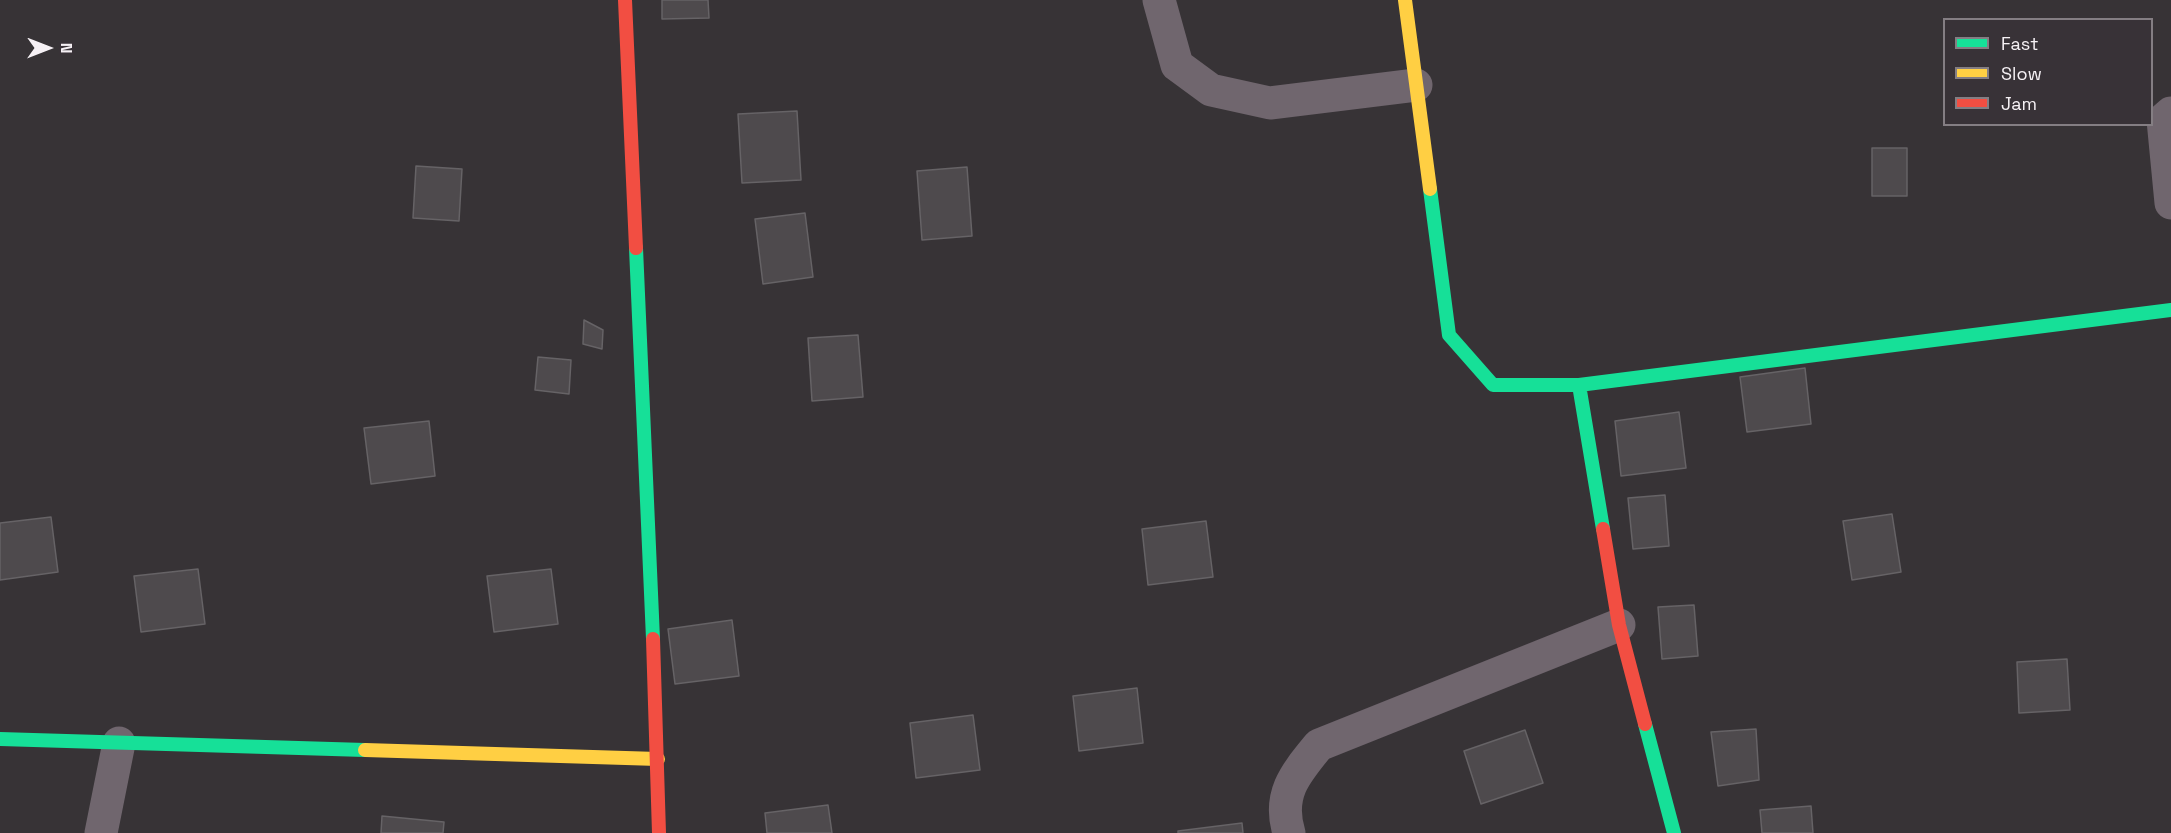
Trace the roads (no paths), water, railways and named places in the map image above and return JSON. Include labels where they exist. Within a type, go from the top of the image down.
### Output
[{"type":"street","points":[[625,0],[658,759],[659,833]]},
{"type":"street","points":[[1159,0],[1177,65],[1211,90],[1270,103],[1416,85]]},
{"type":"street","points":[[1405,0],[1449,335],[1492,385],[1580,385],[2171,310]]},
{"type":"street","points":[[2171,113],[2163,120],[2171,203]]},
{"type":"street","points":[[1580,385],[1619,625],[1674,833]]},
{"type":"street","points":[[1289,833],[1285,819],[1290,781],[1319,745],[1619,625]]},
{"type":"street","points":[[0,739],[658,759]]},
{"type":"street","points":[[101,833],[119,743]]}]
